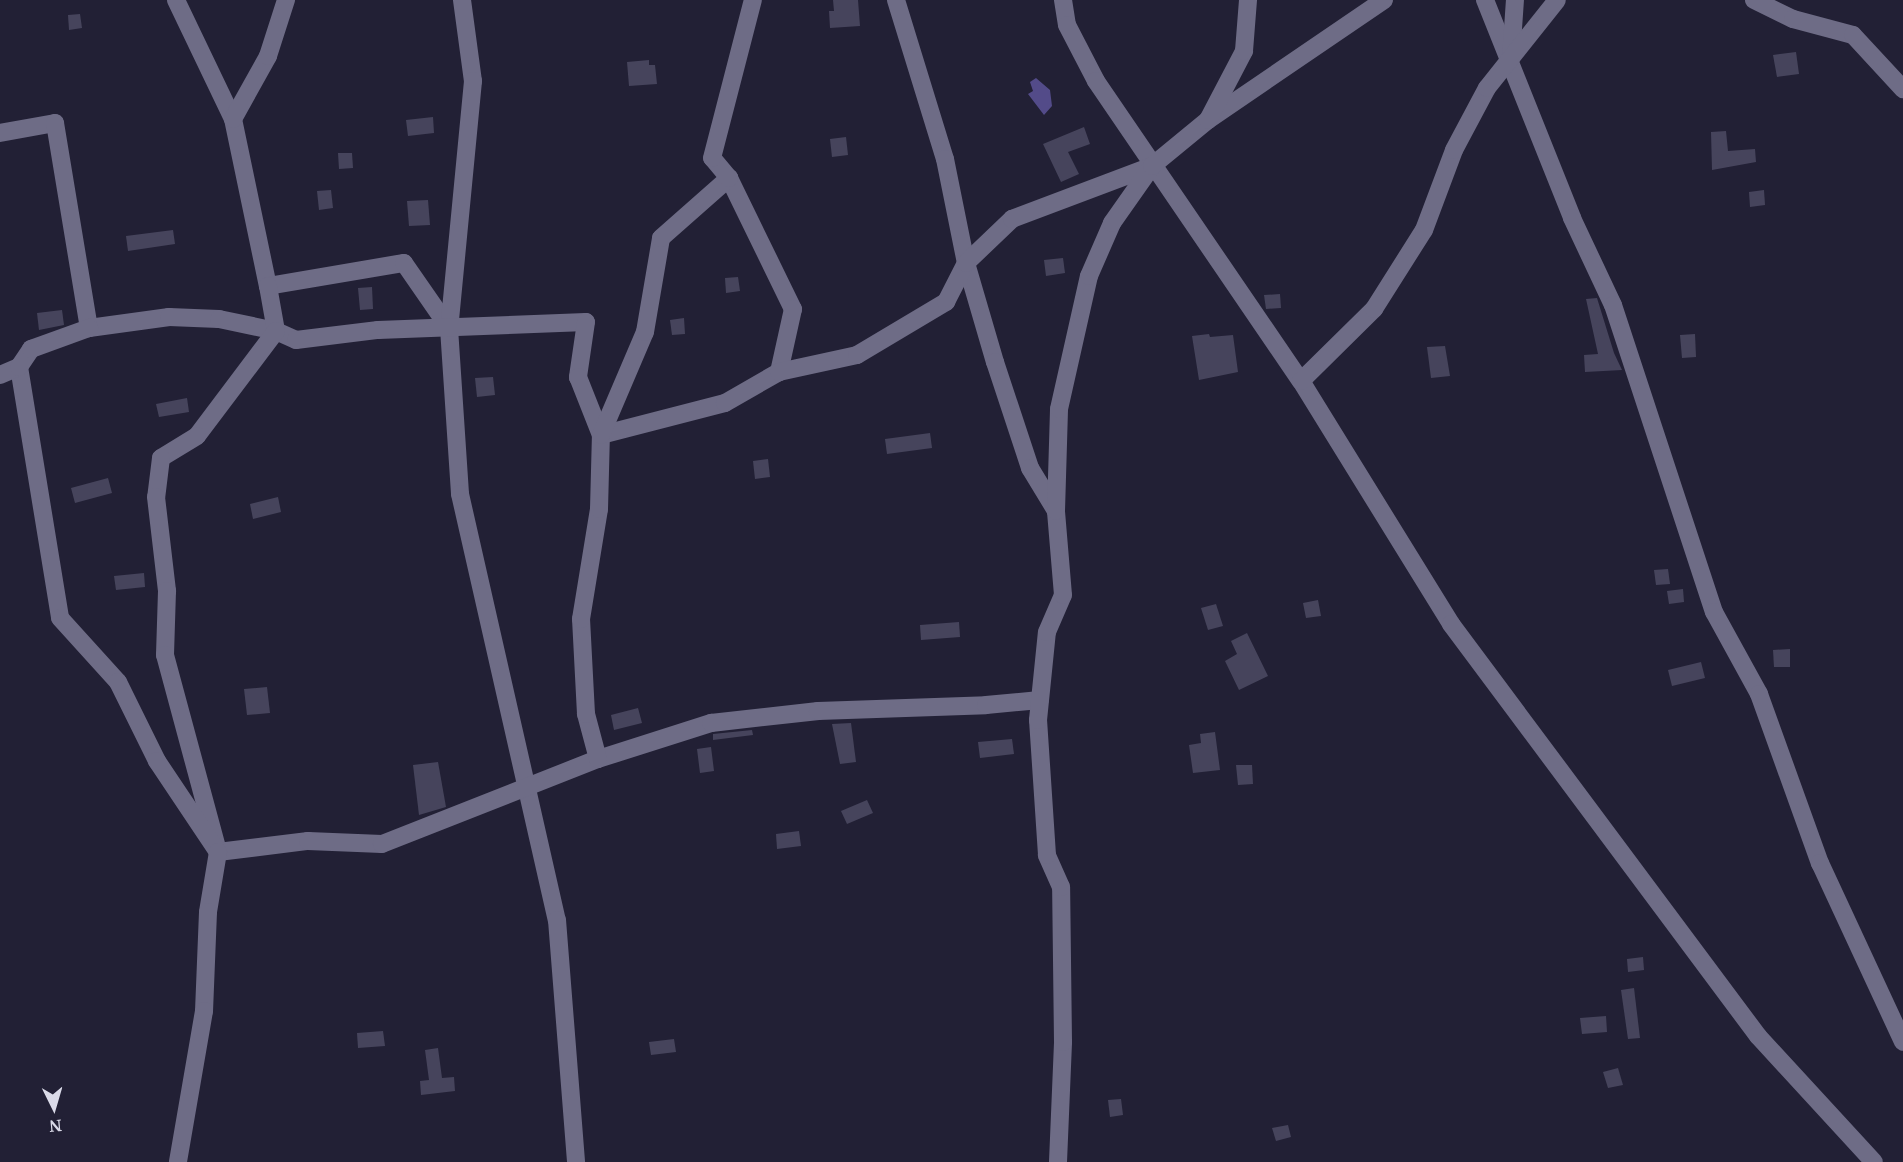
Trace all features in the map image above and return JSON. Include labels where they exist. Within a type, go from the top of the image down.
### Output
[{"type":"street","points":[[176,0],[233,119],[276,331],[197,436],[161,458],[156,497],[167,591],[165,655],[218,852],[208,912],[204,1011],[178,1162]]},
{"type":"street","points":[[233,119],[268,56],[286,0]]},
{"type":"street","points":[[462,0],[473,81],[449,328],[460,494],[557,920],[576,1162]]},
{"type":"street","points":[[753,0],[712,158],[729,178],[793,309],[779,372]]},
{"type":"street","points":[[896,0],[945,159],[966,263],[1030,468],[1056,511]]},
{"type":"street","points":[[1063,0],[1067,25],[1096,81],[1301,381],[1451,624],[1758,1036],[1874,1162]]},
{"type":"street","points":[[1208,120],[1244,51],[1248,0]]},
{"type":"street","points":[[1058,1162],[1063,1042],[1061,887],[1047,855],[1038,720],[1047,632],[1063,595],[1056,511],[1059,409],[1089,276],[1112,223],[1152,166],[1208,120],[1384,0]]},
{"type":"street","points":[[1485,0],[1572,218],[1613,305],[1714,612],[1759,694],[1820,863],[1903,1042]]},
{"type":"street","points":[[1511,61],[1515,0]]},
{"type":"street","points":[[1301,381],[1374,309],[1424,230],[1454,150],[1487,88],[1511,61],[1557,0]]},
{"type":"street","points":[[1754,0],[1793,19],[1852,34],[1903,89]]},
{"type":"street","points":[[0,133],[55,123],[89,328]]},
{"type":"street","points":[[601,435],[725,403],[779,372],[857,355],[946,302],[966,263],[1012,219],[1152,166]]},
{"type":"street","points":[[598,759],[586,714],[581,619],[599,509],[601,435],[645,332],[661,238],[729,178]]},
{"type":"street","points":[[268,286],[404,262],[449,328]]},
{"type":"street","points":[[0,375],[19,366],[31,349],[89,328],[169,317],[219,319],[276,331],[296,340],[378,330],[586,322],[578,377],[601,435]]},
{"type":"street","points":[[19,366],[60,618],[118,682],[157,762],[218,852]]},
{"type":"street","points":[[218,852],[308,841],[382,844],[598,759],[711,723],[818,711],[986,705],[1040,700]]},
{"type":"shaded area","points":[[1036,78],[1050,90],[1052,106],[1044,115],[1028,94],[1033,91],[1030,82]]},
{"type":"building","points":[[833,0],[858,0],[860,26],[830,28],[829,11],[834,11]]},
{"type":"building","points":[[80,14],[82,28],[69,30],[68,15]]},
{"type":"building","points":[[1796,52],[1799,74],[1777,77],[1773,55]]},
{"type":"building","points":[[649,60],[649,65],[655,65],[657,84],[629,86],[627,62]]},
{"type":"building","points":[[433,117],[434,133],[408,136],[406,120]]},
{"type":"building","points":[[1084,127],[1090,144],[1068,152],[1079,174],[1061,182],[1043,144]]},
{"type":"building","points":[[1726,131],[1728,151],[1755,149],[1756,162],[1712,170],[1711,132]]},
{"type":"building","points":[[846,137],[848,155],[832,157],[830,139]]},
{"type":"building","points":[[338,153],[352,153],[353,168],[339,169]]},
{"type":"building","points":[[331,190],[333,208],[319,210],[317,191]]},
{"type":"building","points":[[1764,190],[1765,205],[1750,207],[1749,192]]},
{"type":"building","points":[[428,200],[430,225],[409,226],[407,201]]},
{"type":"building","points":[[173,230],[175,244],[128,251],[126,236]]},
{"type":"building","points":[[1063,258],[1065,273],[1046,276],[1044,260]]},
{"type":"building","points":[[738,277],[740,291],[726,293],[725,278]]},
{"type":"building","points":[[372,287],[373,309],[360,310],[358,288]]},
{"type":"building","points":[[1280,294],[1281,308],[1266,309],[1264,295]]},
{"type":"building","points":[[1597,298],[1614,353],[1622,370],[1585,372],[1584,355],[1598,354],[1586,299]]},
{"type":"building","points":[[62,310],[64,325],[39,330],[37,313]]},
{"type":"building","points":[[684,318],[685,334],[672,335],[670,320]]},
{"type":"building","points":[[1209,334],[1210,337],[1233,335],[1238,372],[1199,380],[1192,336]]},
{"type":"building","points":[[1695,334],[1696,357],[1682,358],[1680,335]]},
{"type":"building","points":[[1445,346],[1450,376],[1431,378],[1427,347]]},
{"type":"building","points":[[493,377],[495,395],[477,397],[475,378]]},
{"type":"building","points":[[187,398],[189,412],[159,417],[156,404]]},
{"type":"building","points":[[930,433],[932,448],[887,454],[885,439]]},
{"type":"building","points":[[768,459],[770,477],[755,479],[753,461]]},
{"type":"building","points":[[108,478],[112,493],[75,503],[71,488]]},
{"type":"building","points":[[278,497],[281,512],[253,519],[250,504]]},
{"type":"building","points":[[1668,569],[1670,584],[1656,585],[1654,570]]},
{"type":"building","points":[[144,573],[145,587],[116,590],[114,576]]},
{"type":"building","points":[[1683,589],[1684,602],[1669,604],[1667,591]]},
{"type":"building","points":[[1318,600],[1321,616],[1306,618],[1303,603]]},
{"type":"building","points":[[1216,604],[1223,626],[1208,630],[1201,608]]},
{"type":"building","points":[[959,622],[960,637],[921,640],[920,625]]},
{"type":"building","points":[[1247,633],[1268,676],[1239,690],[1225,661],[1237,654],[1231,641]]},
{"type":"building","points":[[1790,649],[1790,667],[1774,667],[1773,650]]},
{"type":"building","points":[[1701,662],[1705,678],[1672,686],[1668,670]]},
{"type":"building","points":[[267,687],[270,713],[247,715],[244,689]]},
{"type":"building","points":[[638,708],[642,723],[614,730],[611,715]]},
{"type":"building","points":[[851,723],[856,762],[840,764],[832,724]]},
{"type":"building","points":[[752,730],[753,735],[713,740],[713,734]]},
{"type":"building","points":[[1215,732],[1220,770],[1193,773],[1189,745],[1201,743],[1200,734]]},
{"type":"building","points":[[1012,739],[1014,754],[980,758],[978,742]]},
{"type":"building","points":[[711,747],[714,771],[700,773],[697,749]]},
{"type":"building","points":[[438,762],[446,807],[419,815],[413,765]]},
{"type":"building","points":[[1236,765],[1252,765],[1253,784],[1238,785]]},
{"type":"building","points":[[867,800],[873,813],[847,824],[841,811]]},
{"type":"building","points":[[799,831],[801,846],[777,849],[776,834]]},
{"type":"building","points":[[1643,957],[1644,970],[1628,972],[1627,959]]},
{"type":"building","points":[[1634,988],[1640,1038],[1628,1039],[1621,990]]},
{"type":"building","points":[[1606,1016],[1607,1032],[1582,1034],[1580,1018]]},
{"type":"building","points":[[383,1031],[385,1046],[358,1048],[357,1033]]},
{"type":"building","points":[[674,1039],[676,1052],[651,1055],[649,1042]]},
{"type":"building","points":[[438,1048],[442,1078],[454,1077],[455,1091],[421,1095],[420,1081],[429,1080],[425,1050]]},
{"type":"building","points":[[1618,1068],[1623,1085],[1608,1088],[1603,1072]]},
{"type":"building","points":[[1121,1099],[1123,1115],[1110,1117],[1108,1100]]},
{"type":"building","points":[[1288,1125],[1291,1137],[1276,1141],[1272,1128]]}]
